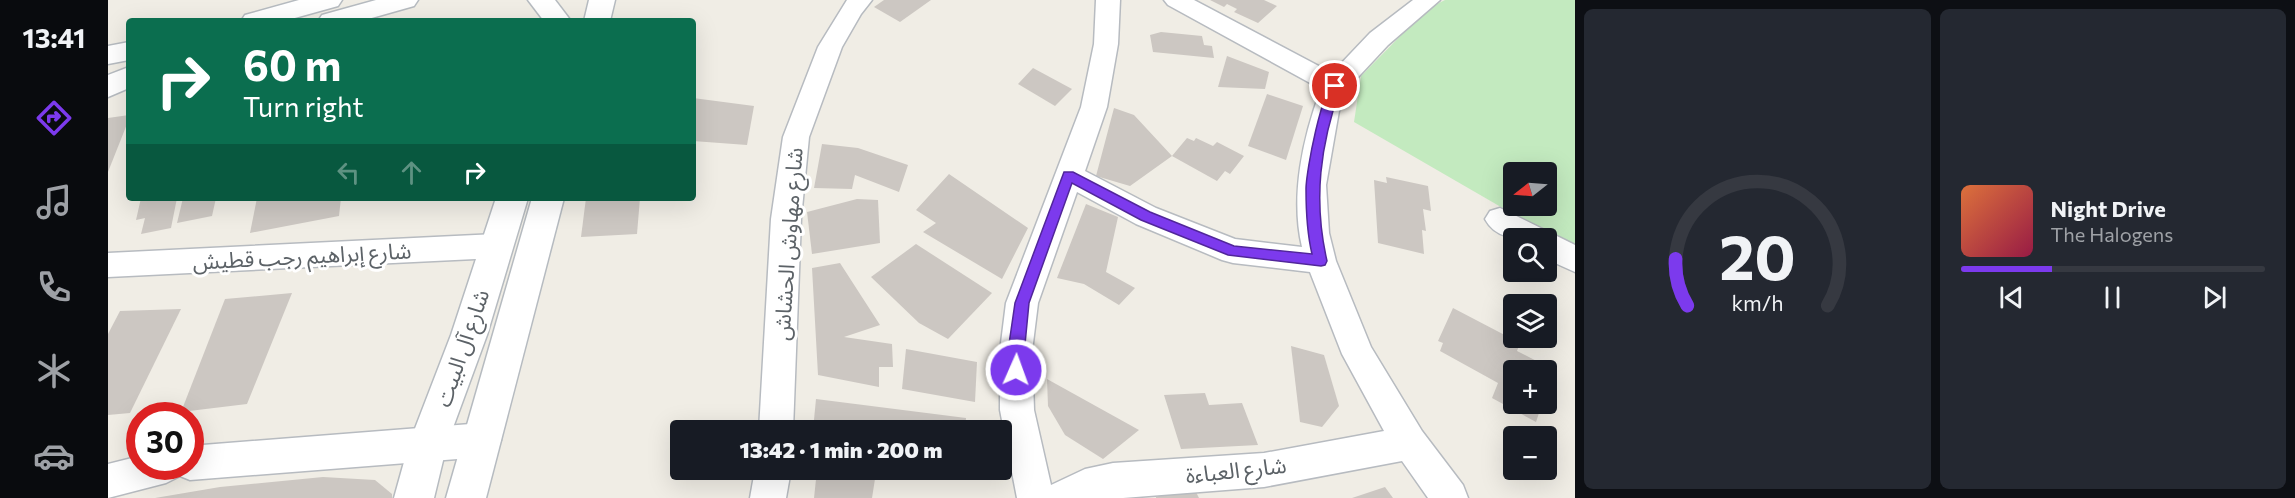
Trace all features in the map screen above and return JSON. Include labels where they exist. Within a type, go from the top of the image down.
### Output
[{"type":"street","points":[[265,18],[329,0]]},
{"type":"street","points":[[342,18],[405,0]]},
{"type":"street","points":[[541,0],[556,18]]},
{"type":"street","points":[[570,18],[573,0]]},
{"type":"street","name":"شارع مهاوش الحشاش","points":[[776,420],[786,219],[796,137],[830,47],[851,10],[860,0]]},
{"type":"street","points":[[1035,498],[1017,410],[1016,351],[1022,303],[1094,107],[1106,44],[1108,0]]},
{"type":"street","points":[[1176,0],[1335,86]]},
{"type":"street","points":[[1428,0],[1379,39],[1335,86],[1326,111],[1312,185],[1314,233],[1321,261],[1358,354],[1410,443],[1450,498]]},
{"type":"street","points":[[108,56],[126,52]]},
{"type":"street","points":[[108,79],[126,76]]},
{"type":"street","points":[[108,87],[126,77]]},
{"type":"street","points":[[1069,175],[1146,216],[1233,251],[1321,261]]},
{"type":"street","name":"شارع آل البيت","points":[[414,498],[428,444],[469,335],[511,201]]},
{"type":"street","name":"شارع آل البيت","points":[[466,498],[547,201]]},
{"type":"street","points":[[1500,219],[1517,228]]},
{"type":"street","name":"شارع إبراهيم رجب قطيش","points":[[108,265],[496,246]]},
{"type":"street","points":[[1557,250],[1575,260]]},
{"type":"street","points":[[204,463],[483,440]]},
{"type":"street","name":"شارع العباءة","points":[[1063,498],[1085,487],[1113,481],[1264,470],[1410,443]]},
{"type":"street","points":[[108,482],[126,477]]},
{"type":"street","points":[[768,498],[771,480]]},
{"type":"green space","points":[[1445,0],[1575,0],[1575,250],[1557,240],[1557,228],[1537,228],[1516,216],[1557,216],[1557,162],[1503,162],[1503,208],[1354,122],[1361,76],[1427,9]]},
{"type":"building","points":[[884,0],[931,0],[900,22],[874,7]]},
{"type":"building","points":[[1210,0],[1264,0],[1277,6],[1258,23],[1234,12],[1237,9],[1227,4],[1224,7]]},
{"type":"building","points":[[1161,32],[1202,36],[1204,45],[1212,46],[1214,58],[1153,52],[1150,35]]},
{"type":"building","points":[[1227,56],[1269,72],[1265,89],[1218,87]]},
{"type":"building","points":[[1033,68],[1072,89],[1055,106],[1018,84]]},
{"type":"building","points":[[1267,94],[1303,106],[1286,160],[1248,146]]},
{"type":"building","points":[[696,98],[754,106],[747,145],[696,141]]},
{"type":"building","points":[[1114,108],[1134,115],[1172,156],[1130,186],[1096,176]]},
{"type":"building","points":[[126,115],[126,127],[108,172],[108,118]]},
{"type":"building","points":[[1187,138],[1194,141],[1196,138],[1213,146],[1217,142],[1244,156],[1230,174],[1225,171],[1217,181],[1172,156]]},
{"type":"building","points":[[822,144],[858,148],[908,165],[899,192],[855,175],[852,189],[814,188]]},
{"type":"building","points":[[949,174],[1028,228],[1002,279],[923,232],[936,223],[916,210]]},
{"type":"building","points":[[1386,177],[1428,186],[1431,211],[1423,209],[1426,231],[1422,230],[1424,254],[1378,243],[1374,180],[1387,183]]},
{"type":"building","points":[[857,199],[878,200],[880,243],[812,254],[807,212]]},
{"type":"building","points":[[140,201],[176,201],[171,228],[141,234],[145,218],[136,220]]},
{"type":"building","points":[[182,201],[215,201],[212,216],[177,223]]},
{"type":"building","points":[[256,201],[341,201],[339,216],[250,233]]},
{"type":"building","points":[[586,201],[640,201],[637,234],[581,237]]},
{"type":"building","points":[[1086,204],[1118,217],[1106,272],[1135,288],[1119,305],[1084,284],[1057,278]]},
{"type":"building","points":[[916,244],[992,293],[948,339],[919,323],[871,277]]},
{"type":"building","points":[[840,263],[880,325],[844,337],[892,344],[893,367],[879,367],[879,387],[818,375],[812,268]]},
{"type":"building","points":[[292,293],[247,404],[204,409],[204,402],[185,402],[225,299]]},
{"type":"building","points":[[1453,308],[1503,334],[1503,348],[1518,348],[1517,351],[1535,360],[1503,360],[1503,404],[1492,398],[1498,383],[1440,351],[1443,343],[1438,341]]},
{"type":"building","points":[[181,309],[135,402],[126,402],[126,413],[108,415],[108,334],[120,311]]},
{"type":"building","points":[[1291,346],[1324,355],[1339,406],[1322,427],[1300,422]]},
{"type":"building","points":[[906,349],[977,362],[975,402],[902,389]]},
{"type":"building","points":[[1047,379],[1139,430],[1103,459],[1065,435],[1048,406]]},
{"type":"building","points":[[1205,393],[1209,405],[1242,403],[1258,445],[1181,449],[1164,395]]},
{"type":"building","points":[[816,399],[966,418],[966,420],[814,420]]},
{"type":"building","points":[[1521,414],[1539,414],[1536,422]]},
{"type":"building","points":[[323,477],[375,480],[392,494],[392,498],[155,498],[220,487]]},
{"type":"building","points":[[816,480],[875,480],[872,498],[814,498]]},
{"type":"building","points":[[1193,486],[1199,498],[1156,498],[1156,497]]},
{"type":"building","points":[[1385,487],[1393,498],[1352,498]]},
{"type":"route","points":[[1016,370],[1022,303],[1069,175],[1146,216],[1233,251],[1321,261],[1314,233],[1312,185],[1326,111],[1335,86]]}]
